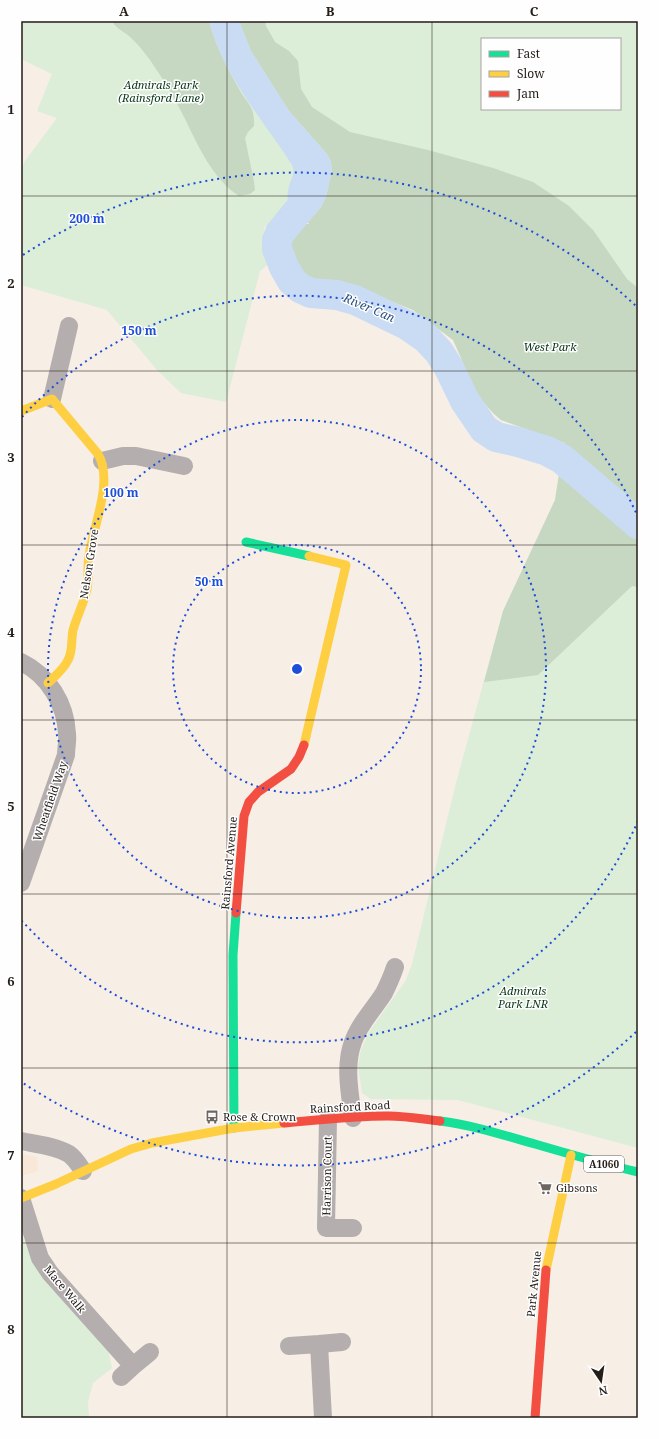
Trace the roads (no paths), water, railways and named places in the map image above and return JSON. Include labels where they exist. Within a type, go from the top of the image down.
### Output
[{"type":"street","points":[[52,399],[69,326]]},
{"type":"street","points":[[21,411],[52,399]]},
{"type":"street","points":[[52,399],[102,461],[122,456],[136,456],[184,466]]},
{"type":"street","name":"Nelson Grove","points":[[48,683],[61,670],[68,660],[73,632],[87,589],[90,549],[103,490],[104,471],[102,461]]},
{"type":"street","name":"Rainsford Avenue","points":[[234,1128],[233,955],[244,816],[249,802],[258,792],[291,769],[299,757],[305,743],[346,565],[246,542]]},
{"type":"street","name":"Wheatfield Way","points":[[21,662],[38,672],[48,683],[58,698],[63,712],[67,733],[66,755],[21,883]]},
{"type":"street","points":[[353,1118],[348,1073],[349,1055],[359,1029],[383,994],[395,967]]},
{"type":"street","name":"Rainsford Road","points":[[21,1198],[39,1192],[131,1149],[164,1140],[234,1128],[353,1118],[410,1117],[455,1123],[595,1162],[638,1172]]},
{"type":"street","name":"Harrison Court","points":[[328,1120],[326,1228],[353,1228]]},
{"type":"street","points":[[21,1141],[60,1150],[70,1155],[83,1171]]},
{"type":"street","name":"Park Avenue","points":[[535,1418],[546,1265],[571,1155]]},
{"type":"street","name":"Mace Walk","points":[[21,1198],[40,1258],[127,1372],[150,1352]]},
{"type":"street","points":[[289,1346],[342,1342]]},
{"type":"street","points":[[319,1344],[323,1418]]},
{"type":"water","points":[[209,21],[239,21],[251,51],[289,111],[327,154],[331,162],[332,171],[326,197],[321,207],[308,222],[288,202],[288,190],[293,176],[293,167],[234,79],[224,60]]},
{"type":"waterway","name":"River Can","points":[[312,174],[302,206],[280,233],[277,240],[277,249],[284,267],[292,281],[300,288],[311,293],[337,295],[355,300],[407,325],[426,338],[439,352],[449,368],[465,401],[484,429],[496,437],[547,451],[562,459],[638,524]]},
{"type":"place","name":"Rose & Crown","points":[[212,1117]]},
{"type":"place","name":"Gibsons","points":[[545,1188]]},
{"type":"park label","name":"Admirals Park (Rainsford Lane)","points":[[161,91]]},
{"type":"park label","name":"West Park","points":[[550,347]]},
{"type":"park label","name":"Admirals Park LNR","points":[[523,997]]}]
